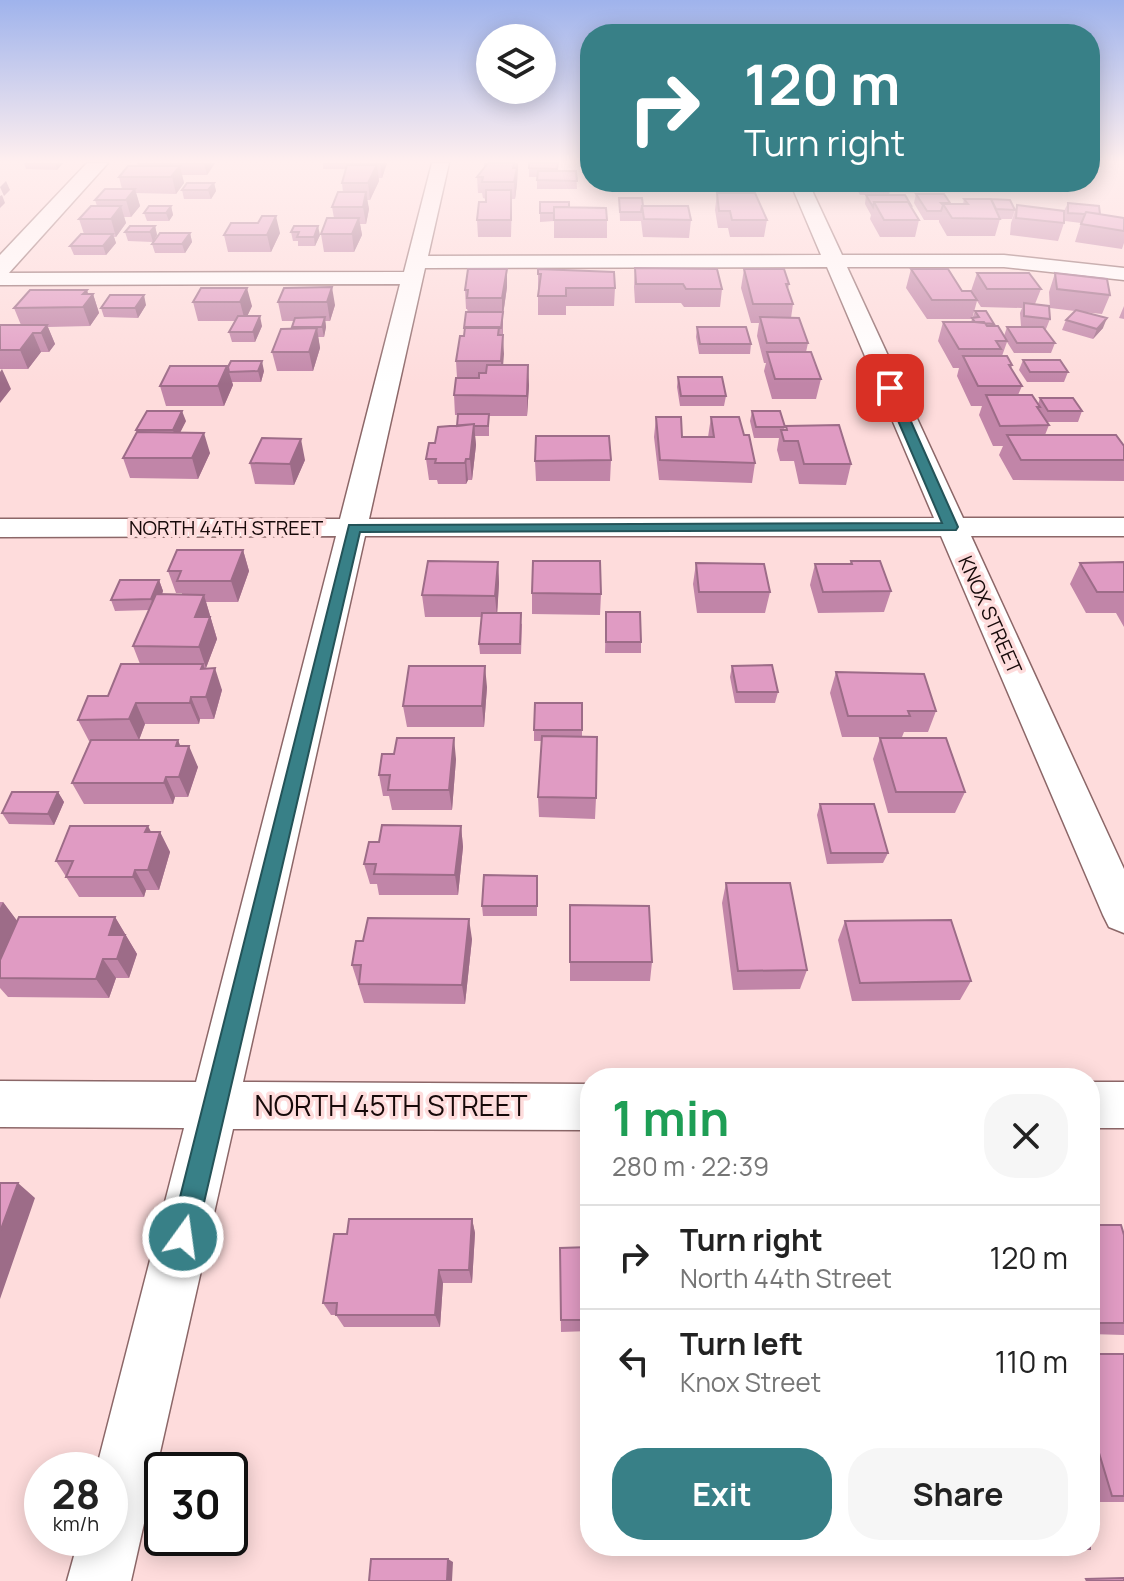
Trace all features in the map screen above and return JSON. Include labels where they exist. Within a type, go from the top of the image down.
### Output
[{"type":"main road","points":[[0,269],[30,237]]},
{"type":"street","points":[[128,1464],[421,237]]},
{"type":"street","name":"KNOX STREET","points":[[824,237],[1124,915]]},
{"type":"street","points":[[0,279],[1004,261],[1124,274]]},
{"type":"street","name":"NORTH 44TH STREET","points":[[0,528],[1124,527]]},
{"type":"street","name":"NORTH 45TH STREET","points":[[0,1104],[580,1107]]},
{"type":"street","points":[[1100,1105],[1124,1105]]},
{"type":"street","points":[[99,1581],[105,1556]]},
{"type":"building","points":[[78,237],[111,237],[103,246],[70,246]]},
{"type":"building","points":[[157,237],[187,237],[182,244],[152,244]]},
{"type":"building","points":[[635,268],[717,269],[722,289],[686,289],[683,284],[636,284]]},
{"type":"building","points":[[468,269],[507,269],[502,298],[467,298]]},
{"type":"building","points":[[538,269],[614,272],[615,288],[566,288],[566,296],[538,296],[541,274],[538,274]]},
{"type":"building","points":[[744,269],[784,269],[793,304],[753,304]]},
{"type":"building","points":[[911,269],[948,269],[962,291],[971,291],[977,300],[932,300]]},
{"type":"building","points":[[977,273],[1029,273],[1041,289],[987,289]]},
{"type":"building","points":[[1055,273],[1107,279],[1110,295],[1057,289]]},
{"type":"building","points":[[332,287],[327,302],[278,302],[284,288]]},
{"type":"building","points":[[201,288],[247,288],[240,302],[193,302]]},
{"type":"building","points":[[30,290],[87,290],[83,294],[93,294],[83,307],[14,308]]},
{"type":"building","points":[[110,295],[144,295],[135,308],[101,308]]},
{"type":"building","points":[[1024,303],[1049,306],[1050,319],[1024,316]]},
{"type":"building","points":[[1076,310],[1107,318],[1097,329],[1066,320]]},
{"type":"building","points":[[975,311],[986,311],[994,324],[975,322],[972,318],[979,317]]},
{"type":"building","points":[[466,312],[503,312],[501,328],[464,328]]},
{"type":"building","points":[[238,316],[260,316],[253,332],[229,332]]},
{"type":"building","points":[[325,317],[322,327],[292,327],[295,318]]},
{"type":"building","points":[[760,317],[799,318],[808,343],[767,343]]},
{"type":"building","points":[[943,322],[984,322],[987,326],[998,326],[1007,341],[996,341],[1001,349],[959,349]]},
{"type":"building","points":[[0,325],[47,325],[41,333],[33,333],[20,350],[0,350]]},
{"type":"building","points":[[465,327],[499,327],[498,335],[503,335],[501,361],[456,361],[460,336],[464,336]]},
{"type":"building","points":[[697,327],[746,327],[751,344],[700,344]]},
{"type":"building","points":[[1007,327],[1043,327],[1055,343],[1017,343]]},
{"type":"building","points":[[317,328],[309,352],[272,352],[281,329]]},
{"type":"building","points":[[767,352],[811,352],[821,379],[775,379]]},
{"type":"building","points":[[963,356],[1007,356],[1022,386],[978,386]]},
{"type":"building","points":[[1023,360],[1060,360],[1068,372],[1030,372]]},
{"type":"building","points":[[231,361],[262,361],[258,371],[229,372]]},
{"type":"building","points":[[487,365],[528,365],[527,396],[454,395],[456,378],[479,378],[479,373],[486,373]]},
{"type":"building","points":[[170,366],[227,366],[218,386],[160,386]]},
{"type":"building","points":[[678,377],[722,377],[726,396],[681,396]]},
{"type":"building","points":[[986,395],[1032,395],[1049,425],[1000,426]]},
{"type":"building","points":[[1040,398],[1073,398],[1082,411],[1048,411]]},
{"type":"building","points":[[147,411],[182,411],[173,430],[136,430]]},
{"type":"building","points":[[752,411],[780,411],[785,427],[756,427]]},
{"type":"building","points":[[458,414],[489,414],[488,426],[457,426]]},
{"type":"building","points":[[656,417],[681,417],[682,437],[714,437],[711,417],[739,417],[744,435],[749,435],[755,463],[660,460]]},
{"type":"building","points":[[474,424],[470,459],[466,459],[465,463],[435,463],[436,459],[426,459],[429,443],[435,443],[438,427]]},
{"type":"building","points":[[839,425],[851,464],[804,464],[798,441],[784,441],[781,430],[787,430],[786,426]]},
{"type":"building","points":[[137,432],[204,433],[192,458],[123,458]]},
{"type":"building","points":[[1007,435],[1116,435],[1124,446],[1124,460],[1021,460]]},
{"type":"building","points":[[536,436],[609,436],[611,460],[535,461]]},
{"type":"building","points":[[262,438],[301,439],[290,464],[250,463]]},
{"type":"building","points":[[177,550],[243,550],[231,581],[177,581],[181,571],[168,571]]},
{"type":"building","points":[[428,561],[498,562],[495,596],[422,595]]},
{"type":"building","points":[[533,561],[600,561],[601,594],[532,593]]},
{"type":"building","points":[[851,561],[880,561],[891,591],[823,592],[815,564],[852,564]]},
{"type":"building","points":[[1124,562],[1124,592],[1097,592],[1080,563]]},
{"type":"building","points":[[696,563],[764,564],[770,592],[699,592]]},
{"type":"building","points":[[120,580],[159,580],[151,599],[111,600]]},
{"type":"building","points":[[156,594],[204,595],[195,617],[210,617],[199,647],[133,646]]},
{"type":"building","points":[[606,612],[640,612],[641,642],[606,642]]},
{"type":"building","points":[[482,613],[521,613],[520,644],[479,644]]},
{"type":"building","points":[[121,664],[203,664],[201,669],[215,668],[206,697],[191,697],[190,703],[136,703],[129,719],[78,720],[88,696],[108,696]]},
{"type":"building","points":[[772,665],[778,692],[737,692],[732,666]]},
{"type":"building","points":[[409,666],[485,666],[482,706],[403,706]]},
{"type":"building","points":[[836,672],[924,674],[936,711],[908,711],[910,716],[848,716]]},
{"type":"building","points":[[535,703],[582,703],[582,730],[534,730]]},
{"type":"building","points":[[542,736],[597,737],[596,798],[538,797]]},
{"type":"building","points":[[397,738],[454,738],[449,790],[388,790],[390,775],[379,775],[382,754],[394,754]]},
{"type":"building","points":[[880,738],[946,738],[965,792],[896,792]]},
{"type":"building","points":[[91,740],[178,740],[176,746],[189,746],[179,777],[166,777],[164,783],[72,783]]},
{"type":"building","points":[[12,792],[58,792],[48,814],[2,813]]},
{"type":"building","points":[[820,804],[874,804],[888,853],[831,853]]},
{"type":"building","points":[[382,825],[461,826],[455,875],[374,874],[376,864],[364,864],[369,842],[379,842]]},
{"type":"building","points":[[70,826],[148,826],[145,832],[160,832],[148,870],[135,870],[133,877],[66,877],[73,861],[56,861]]},
{"type":"building","points":[[484,875],[537,876],[537,906],[482,906]]},
{"type":"building","points":[[726,883],[790,883],[807,970],[738,971]]},
{"type":"building","points":[[570,905],[649,906],[652,962],[570,962]]},
{"type":"building","points":[[19,917],[115,917],[109,935],[125,935],[117,959],[103,959],[96,979],[0,978],[0,960]]},
{"type":"building","points":[[368,918],[469,919],[462,985],[359,984],[361,965],[352,965],[356,941],[363,941]]},
{"type":"building","points":[[951,920],[971,981],[860,983],[845,921]]},
{"type":"building","points":[[0,1183],[18,1183],[0,1232]]},
{"type":"building","points":[[349,1219],[472,1219],[469,1270],[439,1270],[435,1315],[336,1315],[337,1303],[323,1303],[334,1234],[347,1234]]},
{"type":"building","points":[[1100,1225],[1121,1225],[1124,1235],[1124,1323],[1100,1323]]},
{"type":"building","points":[[580,1247],[580,1320],[561,1320],[560,1248]]},
{"type":"building","points":[[1100,1354],[1124,1354],[1124,1496],[1112,1496],[1100,1456]]},
{"type":"building","points":[[371,1559],[448,1559],[447,1581],[369,1581]]},
{"type":"building","points":[[1124,1578],[1124,1581],[1086,1579]]},
{"type":"route","points":[[183,1237],[354,528],[951,527],[890,388]]}]
